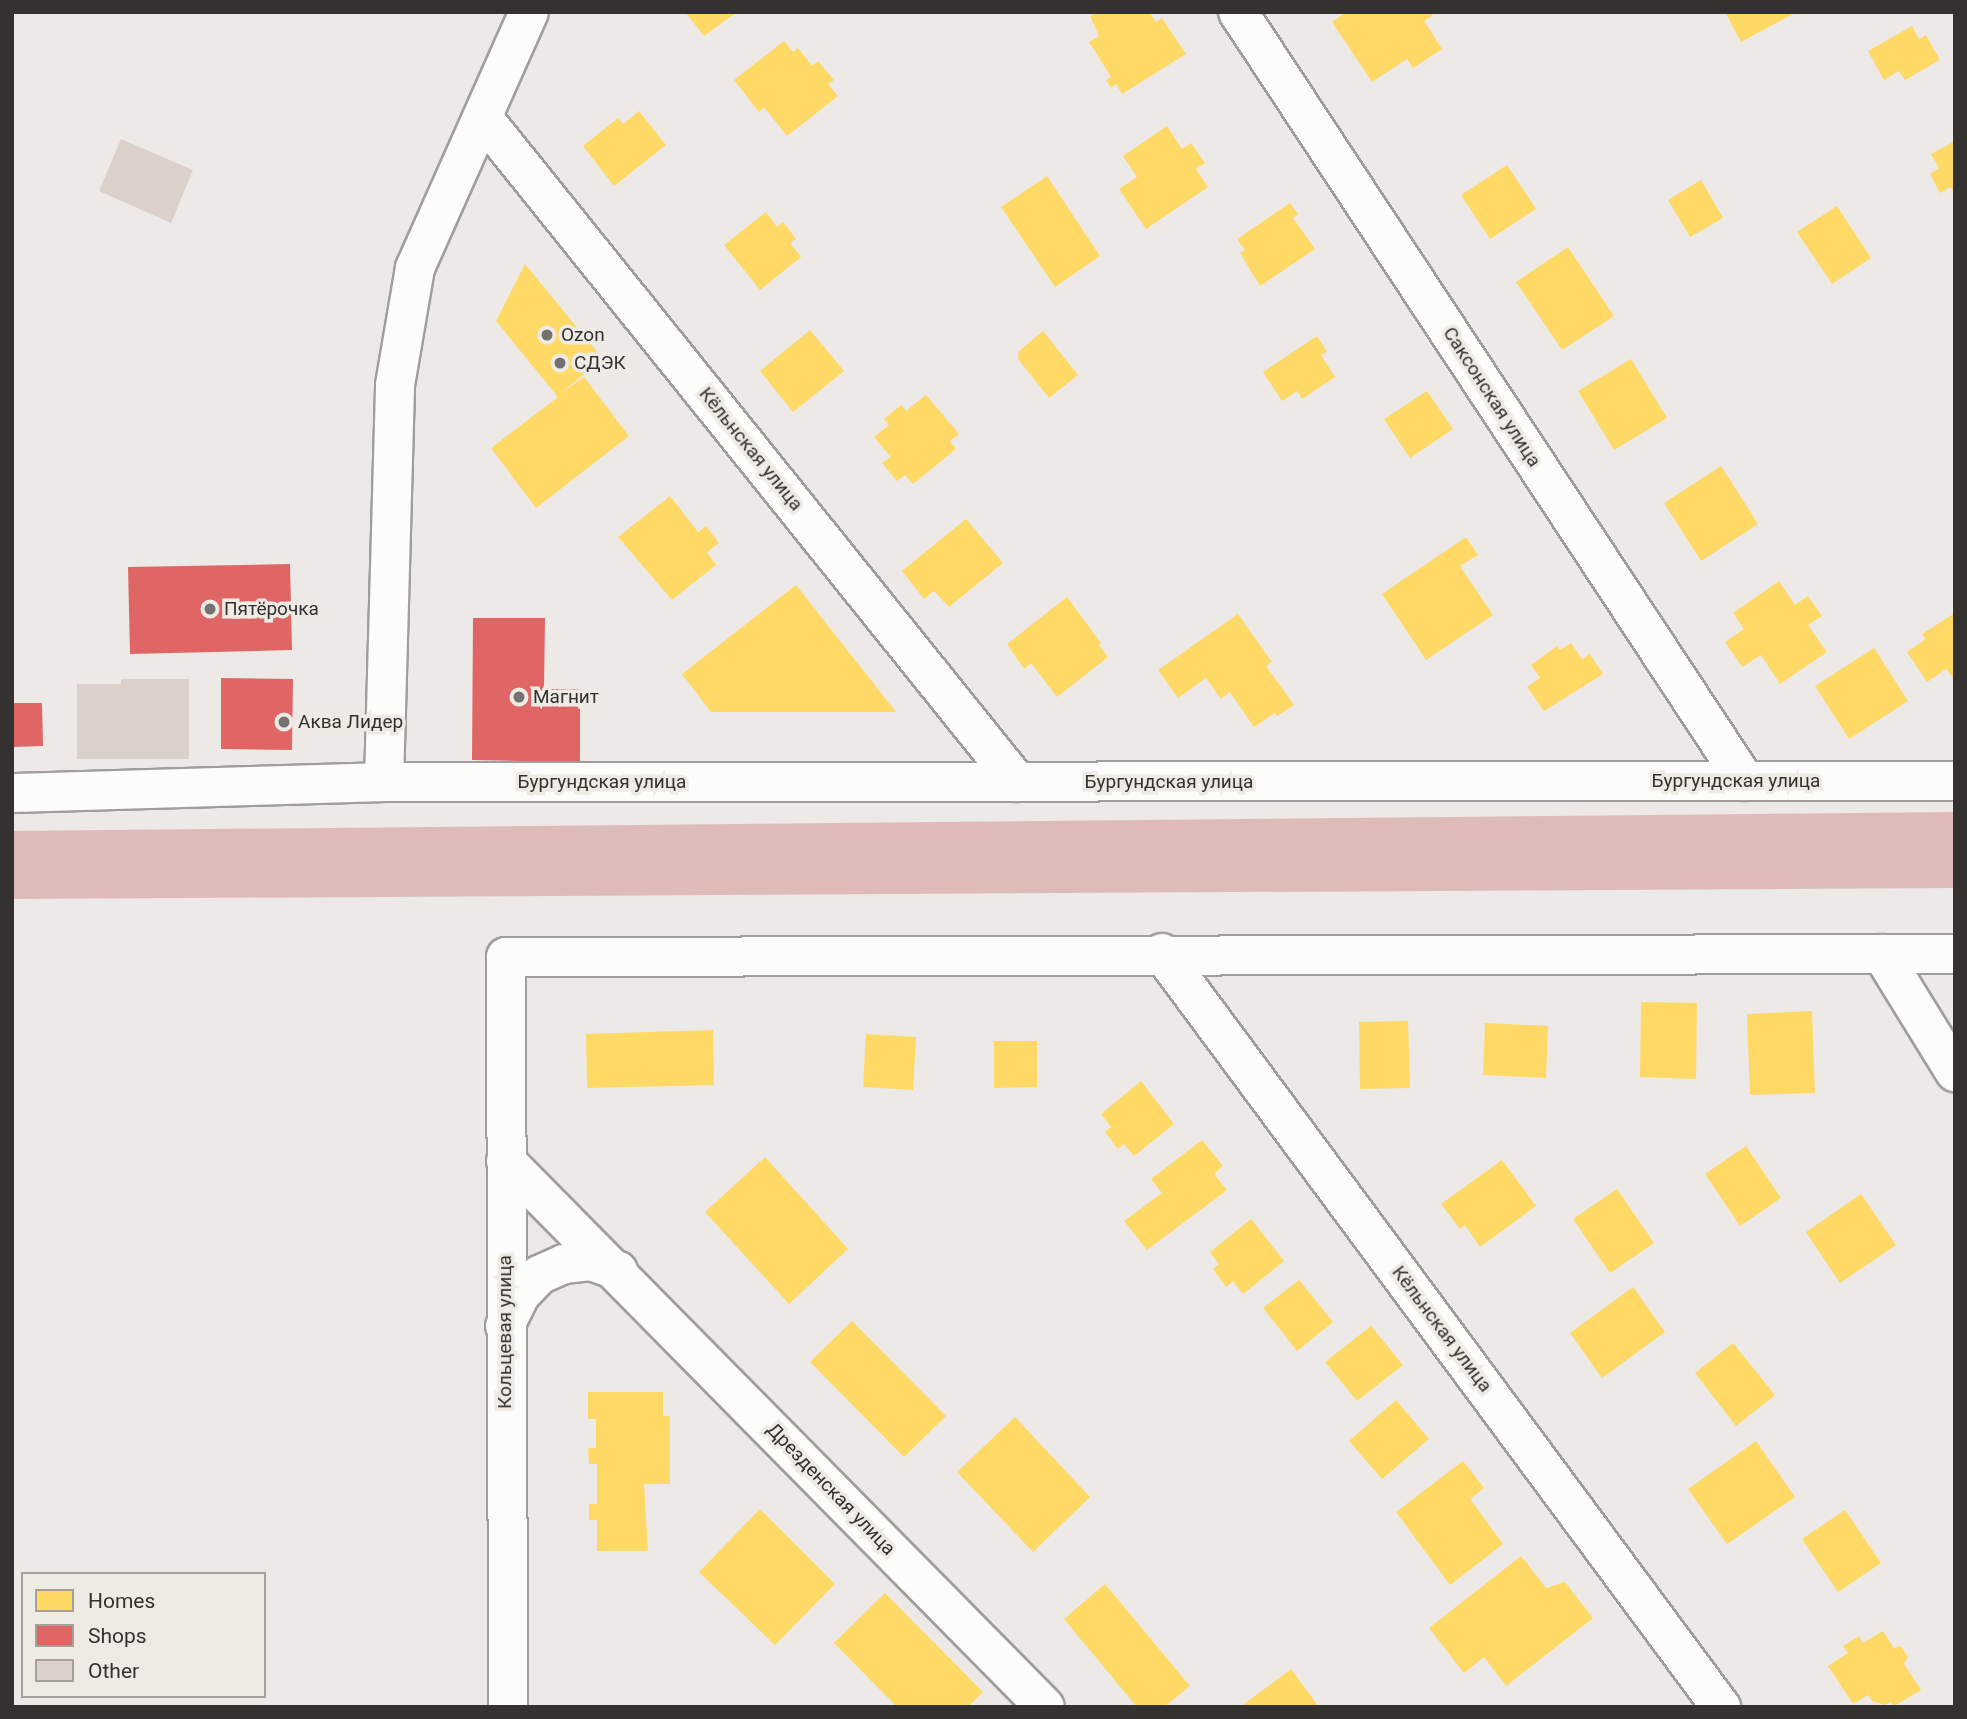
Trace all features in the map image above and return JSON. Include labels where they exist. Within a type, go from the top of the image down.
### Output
[{"type":"street","points":[[384,782],[395,385],[415,268],[529,12]]},
{"type":"street","name":"Саксонская улица","points":[[1238,12],[1745,781]]},
{"type":"street","name":"Кёльнская улица","points":[[483,118],[1017,782]]},
{"type":"street","name":"Бургундская улица","points":[[12,793],[384,782],[1955,781]]},
{"type":"street","points":[[1162,953],[1955,954]]},
{"type":"street","name":"Кёльнская улица","points":[[1162,953],[1721,1707]]},
{"type":"street","name":"Кольцевая улица","points":[[508,1707],[504,1326],[506,957],[1162,953]]},
{"type":"street","points":[[1882,954],[1955,1072]]},
{"type":"street","name":"Дрезденская улица","points":[[506,1161],[618,1271],[1045,1707]]},
{"type":"street","points":[[504,1326],[520,1295],[539,1275],[564,1265],[591,1261],[618,1271]]},
{"type":"shaded area","points":[[1955,812],[1955,888],[12,899],[12,831]]},
{"type":"building: Homes","points":[[685,12],[737,12],[704,36]]},
{"type":"building: Homes","points":[[1096,12],[1149,12],[1156,22],[1162,18],[1186,54],[1122,94],[1116,84],[1111,88],[1106,80],[1111,77],[1089,42],[1099,36],[1090,16]]},
{"type":"building: Homes","points":[[1346,12],[1431,12],[1433,15],[1424,21],[1442,49],[1413,68],[1407,59],[1372,82],[1332,22]]},
{"type":"building: Homes","points":[[1725,12],[1797,12],[1741,42]]},
{"type":"building: Homes","points":[[1912,26],[1919,39],[1926,35],[1940,60],[1905,80],[1899,71],[1884,80],[1868,51]]},
{"type":"building: Homes","points":[[784,41],[793,52],[798,48],[812,66],[818,61],[834,80],[828,84],[838,96],[787,136],[764,107],[759,112],[734,80]]},
{"type":"building: Homes","points":[[639,111],[666,145],[614,186],[583,146],[618,118],[623,124]]},
{"type":"building: Homes","points":[[1167,126],[1182,149],[1191,143],[1205,163],[1196,169],[1208,187],[1146,229],[1119,189],[1137,177],[1123,156]]},
{"type":"building: Homes","points":[[1955,141],[1955,195],[1951,187],[1940,193],[1930,174],[1939,168],[1931,154]]},
{"type":"building: Homes","points":[[1507,165],[1536,209],[1490,239],[1461,195]]},
{"type":"building: Homes","points":[[1047,176],[1100,256],[1055,287],[1001,207]]},
{"type":"building: Homes","points":[[1701,180],[1723,218],[1690,237],[1668,200]]},
{"type":"building: Homes","points":[[1290,203],[1298,214],[1293,218],[1315,249],[1260,286],[1240,253],[1245,250],[1237,239]]},
{"type":"building: Homes","points":[[1837,206],[1871,258],[1832,284],[1797,232]]},
{"type":"building: Homes","points":[[766,212],[777,227],[783,222],[796,239],[790,243],[801,257],[760,290],[724,245]]},
{"type":"building: Homes","points":[[1568,247],[1614,316],[1562,350],[1516,282]]},
{"type":"building: Homes","points":[[525,264],[603,359],[561,393],[584,377],[629,436],[536,508],[491,448],[558,397],[496,321]]},
{"type":"building: Homes","points":[[810,330],[844,371],[793,412],[760,371]]},
{"type":"building: Homes","points":[[1043,331],[1078,375],[1049,398],[1018,359],[1019,351]]},
{"type":"building: Homes","points":[[1317,336],[1327,352],[1321,355],[1335,377],[1302,399],[1297,391],[1282,401],[1263,372]]},
{"type":"building: Homes","points":[[1631,359],[1667,418],[1614,450],[1578,391]]},
{"type":"building: Homes","points":[[1427,391],[1453,429],[1410,458],[1384,419]]},
{"type":"building: Homes","points":[[926,395],[959,434],[950,441],[956,449],[913,484],[905,475],[897,481],[882,463],[891,457],[874,437],[889,425],[884,419],[901,405],[906,411]]},
{"type":"building: Homes","points":[[1721,466],[1758,524],[1701,561],[1664,503]]},
{"type":"building: Homes","points":[[670,496],[698,532],[706,526],[719,543],[707,552],[716,565],[672,600],[618,537]]},
{"type":"building: Homes","points":[[966,519],[1003,563],[949,607],[934,591],[924,599],[902,571]]},
{"type":"building: Homes","points":[[1466,537],[1478,555],[1460,566],[1493,615],[1426,660],[1382,594]]},
{"type":"building: Homes","points":[[1779,581],[1795,605],[1808,596],[1822,616],[1808,625],[1827,652],[1780,684],[1761,655],[1742,667],[1725,642],[1744,629],[1733,613]]},
{"type":"building: Homes","points":[[796,585],[896,712],[711,712],[682,674]]},
{"type":"building: Homes","points":[[1067,597],[1101,643],[1099,645],[1108,657],[1057,697],[1031,663],[1024,669],[1007,644]]},
{"type":"building: Homes","points":[[1955,613],[1955,680],[1946,669],[1927,682],[1907,652],[1926,639],[1922,634]]},
{"type":"building: Homes","points":[[1238,614],[1272,662],[1266,666],[1294,705],[1277,716],[1275,713],[1254,727],[1230,692],[1221,699],[1206,678],[1178,698],[1158,670]]},
{"type":"building: Homes","points":[[1571,643],[1582,659],[1590,654],[1603,674],[1544,711],[1527,687],[1540,678],[1531,665],[1557,646],[1560,650]]},
{"type":"building: Homes","points":[[1874,648],[1908,701],[1849,739],[1815,686]]},
{"type":"building: Homes","points":[[1641,1002],[1697,1003],[1696,1079],[1640,1077]]},
{"type":"building: Homes","points":[[1812,1011],[1815,1093],[1750,1095],[1747,1014]]},
{"type":"building: Homes","points":[[1408,1021],[1410,1088],[1360,1089],[1359,1022]]},
{"type":"building: Homes","points":[[1485,1023],[1548,1026],[1546,1078],[1483,1075]]},
{"type":"building: Homes","points":[[713,1030],[714,1085],[587,1088],[586,1034]]},
{"type":"building: Homes","points":[[866,1034],[916,1037],[913,1090],[863,1087]]},
{"type":"building: Homes","points":[[994,1041],[1037,1041],[1037,1087],[994,1088]]},
{"type":"building: Homes","points":[[1141,1081],[1174,1124],[1134,1156],[1124,1144],[1118,1149],[1105,1132],[1111,1127],[1101,1114]]},
{"type":"building: Homes","points":[[1202,1140],[1223,1166],[1214,1174],[1227,1190],[1147,1250],[1124,1221],[1162,1193],[1151,1179]]},
{"type":"building: Homes","points":[[1746,1146],[1781,1198],[1740,1226],[1705,1174]]},
{"type":"building: Homes","points":[[765,1157],[848,1249],[789,1304],[705,1212]]},
{"type":"building: Homes","points":[[1502,1160],[1536,1206],[1480,1247],[1465,1225],[1460,1229],[1441,1204]]},
{"type":"building: Homes","points":[[1617,1189],[1654,1243],[1610,1273],[1573,1219]]},
{"type":"building: Homes","points":[[1861,1194],[1896,1245],[1840,1283],[1806,1232]]},
{"type":"building: Homes","points":[[1251,1219],[1284,1261],[1243,1294],[1233,1281],[1226,1287],[1213,1269],[1219,1264],[1210,1252]]},
{"type":"building: Homes","points":[[1299,1280],[1333,1322],[1297,1351],[1263,1308]]},
{"type":"building: Homes","points":[[1633,1287],[1665,1332],[1602,1378],[1570,1333]]},
{"type":"building: Homes","points":[[852,1321],[946,1416],[904,1457],[810,1362]]},
{"type":"building: Homes","points":[[1371,1326],[1403,1365],[1357,1401],[1325,1362]]},
{"type":"building: Homes","points":[[1733,1343],[1775,1395],[1736,1426],[1695,1373]]},
{"type":"building: Homes","points":[[588,1392],[663,1392],[663,1416],[670,1416],[670,1484],[644,1484],[648,1551],[597,1551],[597,1520],[589,1520],[589,1504],[597,1504],[597,1464],[589,1464],[588,1448],[596,1448],[596,1419],[588,1419]]},
{"type":"building: Homes","points":[[1396,1400],[1429,1439],[1382,1479],[1349,1441]]},
{"type":"building: Homes","points":[[1015,1417],[1090,1497],[1033,1552],[957,1472]]},
{"type":"building: Homes","points":[[1756,1441],[1795,1497],[1727,1544],[1688,1489]]},
{"type":"building: Homes","points":[[1463,1461],[1484,1488],[1470,1499],[1503,1544],[1450,1585],[1396,1512]]},
{"type":"building: Homes","points":[[760,1509],[835,1584],[775,1645],[699,1572]]},
{"type":"building: Homes","points":[[1845,1510],[1881,1563],[1838,1592],[1802,1539]]},
{"type":"building: Homes","points":[[1521,1556],[1546,1588],[1565,1582],[1593,1618],[1506,1686],[1484,1657],[1464,1673],[1429,1628]]},
{"type":"building: Homes","points":[[1105,1584],[1190,1686],[1164,1707],[1137,1707],[1064,1619]]},
{"type":"building: Homes","points":[[885,1593],[983,1692],[968,1707],[897,1707],[834,1643]]},
{"type":"building: Homes","points":[[1883,1631],[1894,1648],[1901,1646],[1908,1657],[1904,1664],[1921,1690],[1894,1706],[1891,1702],[1885,1705],[1872,1701],[1868,1695],[1853,1704],[1828,1666],[1848,1653],[1843,1646],[1859,1636],[1863,1643]]},
{"type":"building: Homes","points":[[1291,1669],[1319,1707],[1246,1707],[1244,1704]]},
{"type":"building: Shops","points":[[290,564],[292,650],[130,654],[128,567]]},
{"type":"building: Shops","points":[[473,618],[545,618],[544,689],[580,689],[580,762],[472,760]]},
{"type":"building: Shops","points":[[221,678],[293,679],[292,750],[221,749]]},
{"type":"building: Shops","points":[[12,703],[42,703],[43,746],[12,747]]},
{"type":"building: Other","points":[[121,139],[193,170],[171,223],[99,191]]},
{"type":"building: Other","points":[[121,679],[189,679],[189,759],[77,759],[77,684],[121,684]]},
{"type":"place","name":"Ozon","points":[[547,335]]},
{"type":"place","name":"СДЭК","points":[[560,363]]},
{"type":"place","name":"Пятёрочка","points":[[210,609]]},
{"type":"place","name":"Магнит","points":[[519,697]]},
{"type":"place","name":"Аква Лидер","points":[[284,722]]}]
